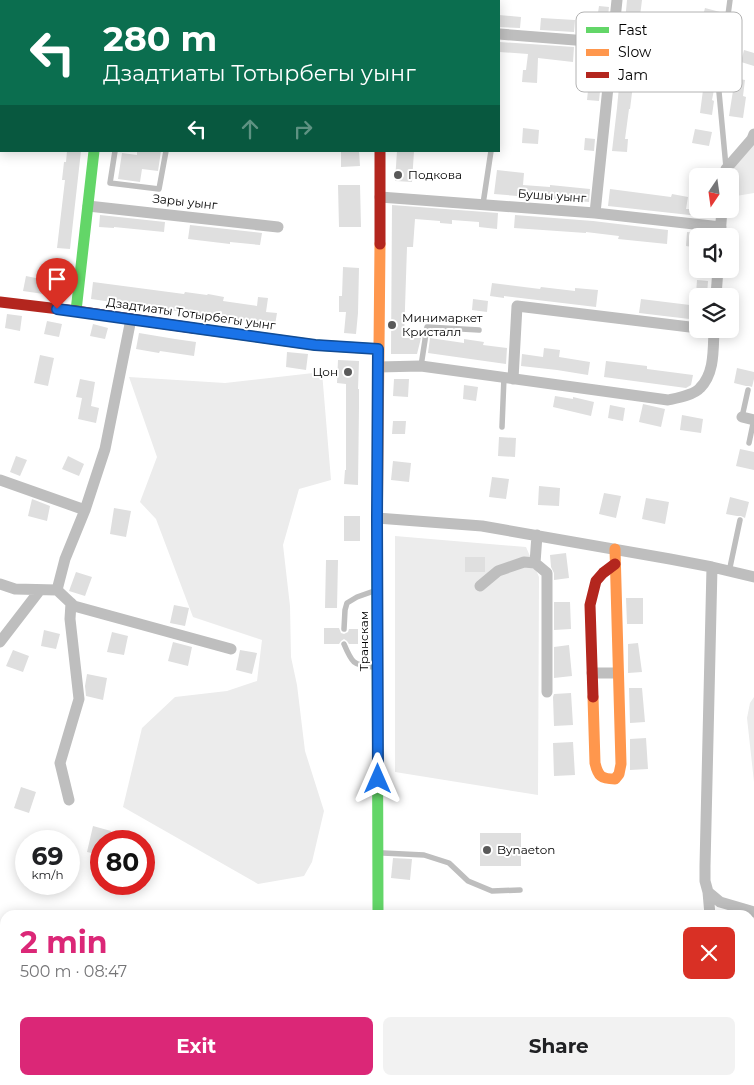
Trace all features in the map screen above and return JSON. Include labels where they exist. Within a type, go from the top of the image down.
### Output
[{"type":"main road","points":[[76,311],[94,152]]},
{"type":"main road","name":"Транскам","points":[[378,910],[377,518],[380,152]]},
{"type":"main road","name":"Дзадтиаты Тотырбегы уынг","points":[[0,302],[315,345],[378,349]]},
{"type":"main road","points":[[615,549],[621,764],[619,774],[615,779],[609,780],[601,778],[597,773],[595,763],[590,605],[596,580],[603,572],[615,564]]},
{"type":"street","points":[[500,34],[576,40]]},
{"type":"street","points":[[595,213],[607,92]]},
{"type":"street","points":[[730,168],[754,134]]},
{"type":"street","name":"Бушы уынг","points":[[380,197],[595,213],[694,228]]},
{"type":"street","name":"Зары уынг","points":[[88,206],[278,226]]},
{"type":"street","points":[[508,378],[517,306],[689,328]]},
{"type":"street","points":[[57,590],[65,559],[85,510],[105,449],[132,319]]},
{"type":"street","points":[[378,367],[421,366],[668,400],[685,396],[700,389],[710,373],[713,338]]},
{"type":"street","points":[[0,480],[85,510]]},
{"type":"street","points":[[377,518],[482,526],[712,567],[754,578]]},
{"type":"street","points":[[535,563],[537,535]]},
{"type":"street","points":[[480,586],[498,571],[524,562],[535,563],[547,573],[546,692]]},
{"type":"street","points":[[710,910],[705,866],[712,567]]},
{"type":"street","points":[[0,584],[15,589],[57,590],[74,606],[231,649]]},
{"type":"street","points":[[0,642],[40,590]]},
{"type":"street","points":[[69,800],[60,764],[79,699],[70,619],[71,603]]},
{"type":"street","points":[[592,674],[618,673]]},
{"type":"street","points":[[708,892],[720,902],[747,910]]},
{"type":"lane","points":[[720,92],[726,168]]},
{"type":"lane","points":[[115,152],[110,183],[159,189],[166,152]]},
{"type":"lane","points":[[483,204],[491,152]]},
{"type":"lane","points":[[421,366],[427,327],[478,330]]},
{"type":"lane","points":[[502,427],[508,378]]},
{"type":"lane","points":[[748,390],[749,443]]},
{"type":"lane","points":[[729,572],[740,520]]},
{"type":"lane","points":[[344,629],[347,603],[356,597],[377,590]]},
{"type":"lane","points":[[344,644],[351,660],[359,666],[378,667]]},
{"type":"lane","points":[[378,853],[424,855],[449,863],[468,881],[492,891],[520,890]]},
{"type":"shaded area","points":[[754,144],[754,193],[739,196],[739,168],[734,167]]},
{"type":"shaded area","points":[[322,372],[331,480],[299,489],[283,545],[290,606],[291,657],[297,685],[305,751],[324,811],[312,862],[304,876],[258,884],[123,807],[142,728],[175,697],[227,691],[257,681],[262,640],[193,617],[156,519],[140,502],[157,457],[129,377],[225,383]]},
{"type":"shaded area","points":[[395,536],[526,547],[539,577],[538,795],[395,772]]},
{"type":"shaded area","points":[[754,697],[754,782],[747,718],[750,703]]},
{"type":"building","points":[[627,0],[642,0],[640,12],[626,12]]},
{"type":"building","points":[[599,6],[609,7],[608,12],[598,12]]},
{"type":"building","points":[[705,8],[720,12],[704,12]]},
{"type":"building","points":[[500,15],[521,17],[520,28],[500,27]]},
{"type":"building","points":[[541,18],[575,20],[574,32],[540,30]]},
{"type":"building","points":[[500,42],[574,47],[573,62],[538,58],[537,83],[522,82],[523,70],[526,70],[528,54],[500,52]]},
{"type":"building","points":[[744,50],[754,53],[754,66],[742,62]]},
{"type":"building","points":[[742,79],[745,80],[743,96],[746,97],[743,118],[729,116],[733,92],[742,92]]},
{"type":"building","points":[[588,92],[600,92],[599,101],[587,100]]},
{"type":"building","points":[[618,92],[632,92],[625,139],[628,139],[627,152],[612,151]]},
{"type":"building","points":[[703,92],[714,92],[712,115],[700,113]]},
{"type":"building","points":[[523,128],[539,130],[538,144],[522,143]]},
{"type":"building","points":[[695,129],[712,132],[709,146],[692,143]]},
{"type":"building","points":[[585,138],[595,139],[594,151],[584,150]]},
{"type":"building","points":[[67,152],[81,152],[70,249],[57,248],[65,180],[62,180],[64,162],[66,162]]},
{"type":"building","points":[[137,152],[161,152],[158,171],[142,169],[140,182],[118,179],[122,153],[137,155]]},
{"type":"building","points":[[341,152],[359,152],[360,166],[341,167]]},
{"type":"building","points":[[397,152],[414,152],[412,182],[395,181]]},
{"type":"building","points":[[497,170],[524,173],[523,185],[550,187],[550,185],[590,189],[589,202],[494,194]]},
{"type":"building","points":[[338,185],[360,185],[361,227],[339,227]]},
{"type":"building","points":[[610,189],[671,197],[672,194],[688,197],[686,209],[689,209],[689,215],[608,206]]},
{"type":"building","points":[[392,205],[498,213],[497,229],[479,227],[479,222],[452,220],[452,224],[415,219],[413,247],[407,247],[404,338],[421,338],[417,354],[391,354]]},
{"type":"building","points":[[100,215],[165,222],[164,232],[99,227]]},
{"type":"building","points":[[515,215],[593,221],[668,230],[667,244],[618,239],[619,236],[586,232],[514,228]]},
{"type":"building","points":[[190,225],[262,233],[260,245],[188,239]]},
{"type":"building","points":[[687,232],[689,232],[689,246],[686,246]]},
{"type":"building","points":[[343,267],[359,268],[356,334],[344,333],[346,312],[339,312],[339,296],[342,296]]},
{"type":"building","points":[[26,276],[50,281],[50,276],[66,278],[64,297],[23,291]]},
{"type":"building","points":[[697,280],[708,281],[708,288],[696,288]]},
{"type":"building","points":[[93,282],[184,294],[185,292],[208,294],[224,297],[223,301],[257,306],[258,297],[268,298],[266,312],[277,313],[275,325],[91,299]]},
{"type":"building","points":[[492,283],[540,289],[541,287],[575,291],[575,288],[598,290],[596,307],[490,296]]},
{"type":"building","points":[[473,299],[488,301],[487,312],[472,310]]},
{"type":"building","points":[[641,299],[689,305],[689,319],[639,313]]},
{"type":"building","points":[[7,314],[22,316],[20,331],[5,328]]},
{"type":"building","points":[[47,321],[62,324],[59,337],[44,334]]},
{"type":"building","points":[[93,324],[108,328],[105,339],[90,336]]},
{"type":"building","points":[[139,333],[196,342],[194,356],[136,349]]},
{"type":"building","points":[[430,338],[464,343],[464,339],[484,342],[483,345],[507,348],[506,364],[428,353]]},
{"type":"building","points":[[544,348],[560,350],[559,357],[590,362],[588,375],[521,366],[522,354],[543,357]]},
{"type":"building","points":[[287,352],[308,354],[306,370],[286,367]]},
{"type":"building","points":[[40,355],[54,358],[48,386],[34,383]]},
{"type":"building","points":[[338,360],[359,361],[358,485],[344,484],[346,470],[346,384],[337,383]]},
{"type":"building","points":[[606,361],[647,366],[647,369],[693,375],[691,385],[686,388],[604,377]]},
{"type":"building","points":[[737,368],[754,372],[752,387],[734,383]]},
{"type":"building","points":[[80,379],[95,382],[91,406],[99,408],[96,423],[78,419],[82,398],[76,397]]},
{"type":"building","points":[[394,379],[409,379],[408,397],[393,396]]},
{"type":"building","points":[[464,385],[478,387],[476,401],[463,399]]},
{"type":"building","points":[[555,396],[573,399],[573,397],[594,402],[591,416],[553,407]]},
{"type":"building","points":[[643,404],[665,409],[661,427],[639,422]]},
{"type":"building","points":[[610,405],[625,408],[623,421],[608,418]]},
{"type":"building","points":[[682,415],[703,419],[701,433],[680,430]]},
{"type":"building","points":[[393,421],[406,421],[405,434],[392,434]]},
{"type":"building","points":[[499,437],[516,438],[515,457],[498,456]]},
{"type":"building","points":[[740,449],[754,452],[754,470],[736,466]]},
{"type":"building","points":[[16,456],[27,460],[20,476],[10,472]]},
{"type":"building","points":[[68,456],[84,464],[79,476],[62,469]]},
{"type":"building","points":[[393,461],[411,463],[409,482],[391,480]]},
{"type":"building","points":[[492,477],[509,479],[506,499],[489,497]]},
{"type":"building","points":[[539,486],[560,488],[559,506],[538,505]]},
{"type":"building","points":[[604,493],[621,496],[616,518],[599,514]]},
{"type":"building","points":[[730,497],[749,502],[745,518],[726,514]]},
{"type":"building","points":[[646,498],[669,502],[665,524],[642,519]]},
{"type":"building","points":[[32,499],[50,506],[47,521],[28,516]]},
{"type":"building","points":[[114,508],[131,511],[126,537],[110,534]]},
{"type":"building","points":[[344,516],[360,516],[360,541],[344,541]]},
{"type":"building","points":[[566,553],[569,578],[554,580],[550,555]]},
{"type":"building","points":[[465,557],[485,557],[485,572],[465,572]]},
{"type":"building","points":[[326,560],[338,560],[337,608],[325,608]]},
{"type":"building","points":[[76,572],[92,577],[85,596],[69,591]]},
{"type":"building","points":[[626,598],[643,598],[643,624],[627,624]]},
{"type":"building","points":[[554,602],[570,602],[571,629],[554,630]]},
{"type":"building","points":[[174,605],[189,608],[185,626],[170,623]]},
{"type":"building","points":[[324,628],[339,628],[341,633],[344,634],[349,629],[358,629],[358,644],[349,644],[344,639],[339,644],[324,644]]},
{"type":"building","points":[[44,630],[60,634],[56,649],[41,646]]},
{"type":"building","points":[[112,632],[128,636],[124,655],[107,652]]},
{"type":"building","points":[[173,642],[192,647],[188,666],[168,661]]},
{"type":"building","points":[[638,643],[642,672],[628,673],[628,644]]},
{"type":"building","points":[[569,645],[572,676],[554,678],[554,647]]},
{"type":"building","points":[[13,650],[29,656],[23,672],[6,666]]},
{"type":"building","points":[[240,650],[257,653],[252,674],[236,670]]},
{"type":"building","points":[[87,674],[107,678],[103,700],[86,696]]},
{"type":"building","points":[[629,688],[642,688],[645,722],[630,723]]},
{"type":"building","points":[[571,693],[573,725],[554,726],[554,694]]},
{"type":"building","points":[[646,738],[648,769],[630,770],[630,739]]},
{"type":"building","points":[[573,742],[575,775],[554,776],[553,743]]},
{"type":"building","points":[[21,787],[36,792],[29,813],[14,808]]},
{"type":"building","points":[[93,826],[107,830],[92,830]]},
{"type":"building","points":[[480,833],[521,833],[521,866],[480,866]]},
{"type":"building","points":[[90,839],[90,853],[87,852]]},
{"type":"building","points":[[393,858],[412,859],[410,880],[391,878]]},
{"type":"traffic: fast","points":[[76,311],[94,152]]},
{"type":"traffic: fast","points":[[193,328],[315,345],[378,349]]},
{"type":"traffic: fast","points":[[377,553],[378,910]]},
{"type":"traffic: slow","points":[[377,553],[380,244]]},
{"type":"traffic: slow","points":[[593,697],[596,767],[601,776],[615,779],[619,774],[621,764],[615,549]]},
{"type":"traffic: jam","points":[[380,152],[380,244]]},
{"type":"traffic: jam","points":[[0,302],[193,328]]},
{"type":"traffic: jam","points":[[593,697],[590,605],[596,581],[615,564]]},
{"type":"place","name":"Подкова","points":[[398,175]]},
{"type":"place","name":"Минимаркет Кристалл","points":[[392,325]]},
{"type":"place","name":"Цон","points":[[348,372]]},
{"type":"place","name":"Bynaeton","points":[[487,850]]},
{"type":"route","points":[[57,309],[315,345],[378,349],[378,779]]}]
